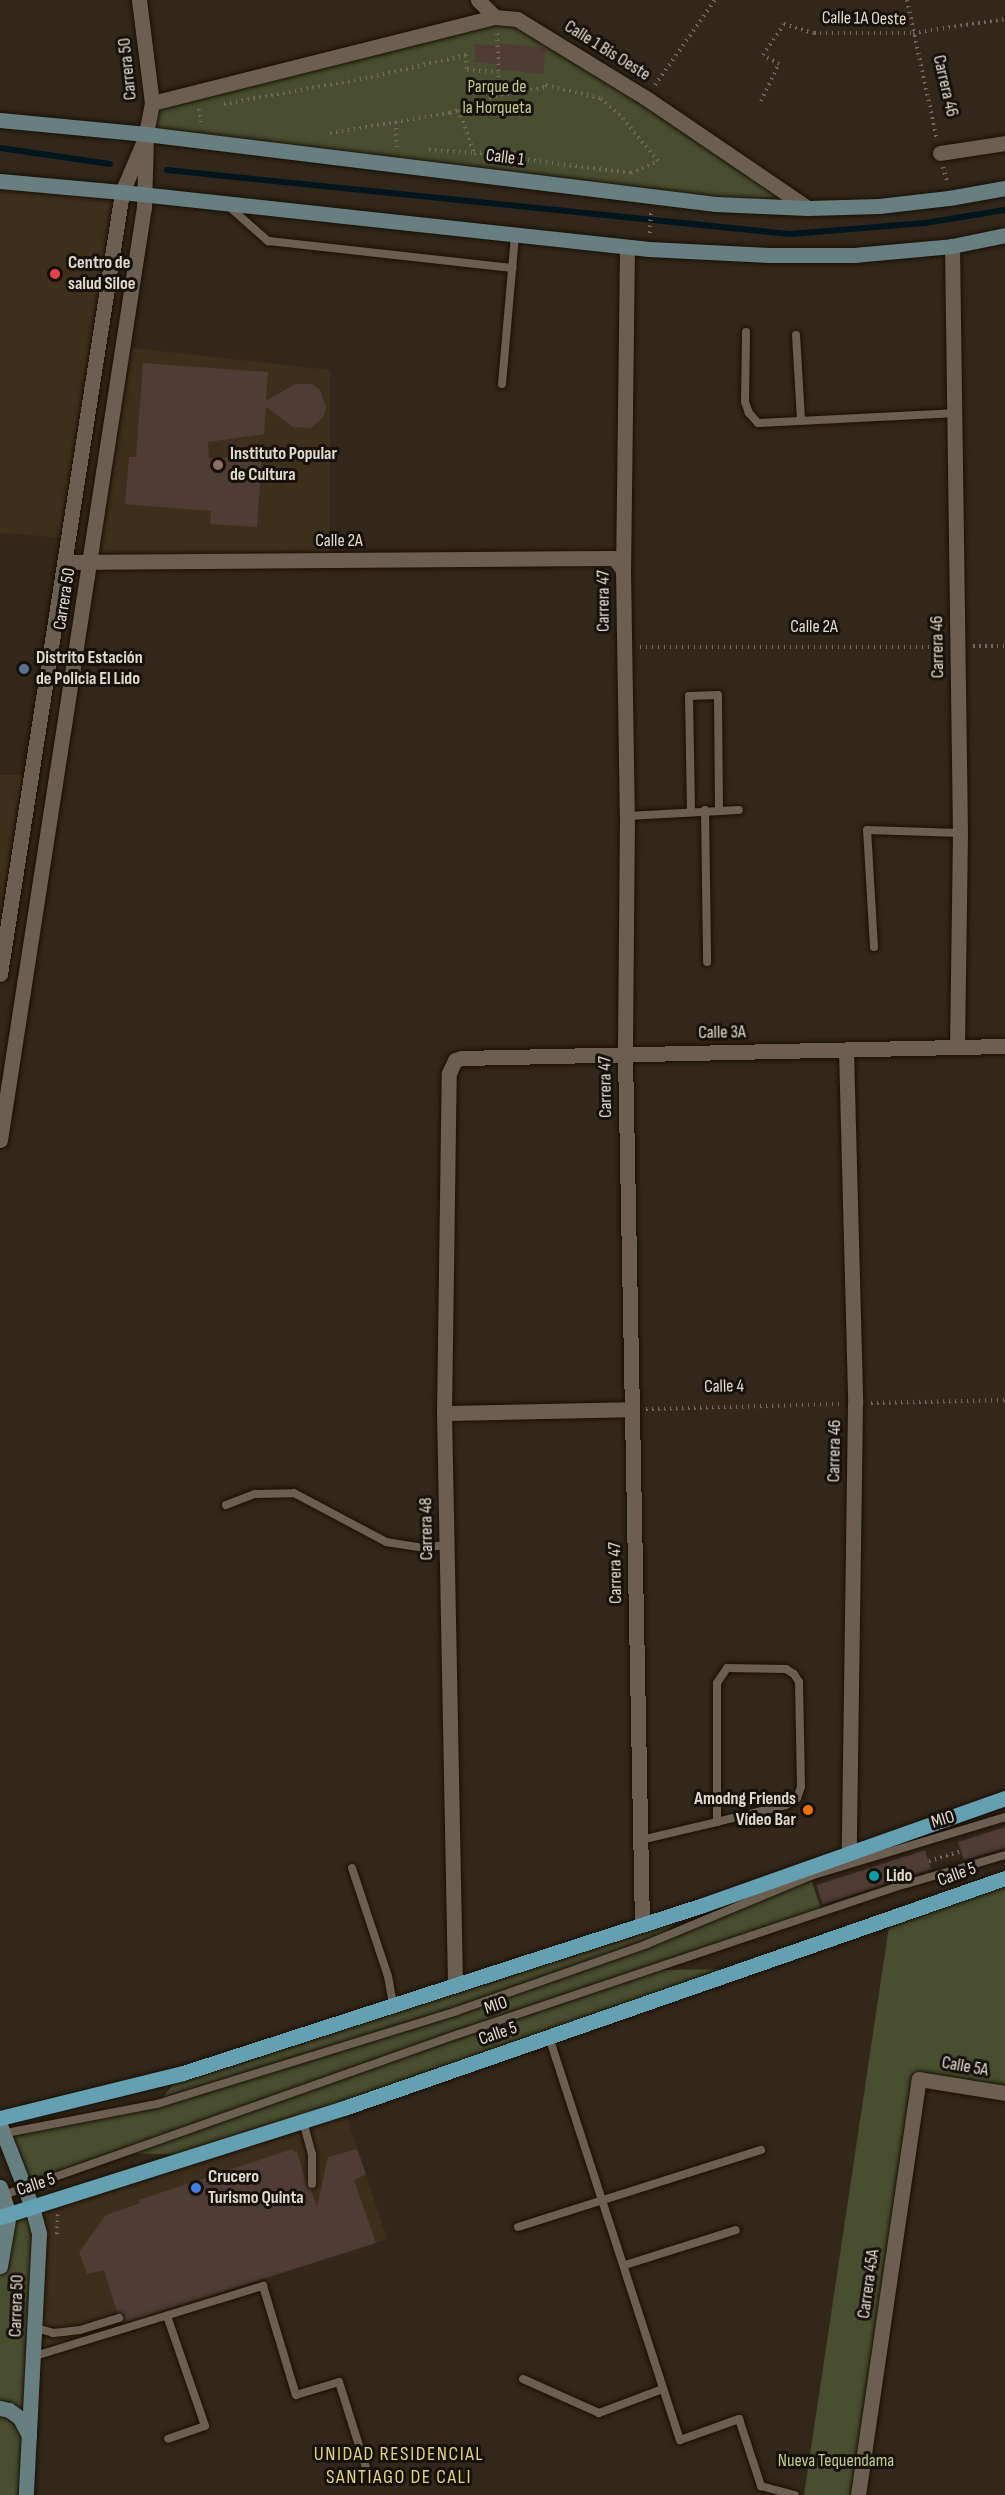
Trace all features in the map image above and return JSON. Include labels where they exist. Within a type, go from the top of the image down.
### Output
[{"type":"main road","name":"Calle 1","points":[[0,120],[146,134],[716,204],[808,208],[879,206],[949,198],[1005,188]]},
{"type":"main road","points":[[0,182],[122,192],[627,248],[769,255],[854,255],[952,246],[1005,235]]},
{"type":"main road","points":[[0,2118],[183,2073],[642,1925],[1005,1798]]},
{"type":"main road","name":"Calle 5","points":[[4,2216],[303,2121],[1005,1878]]},
{"type":"main road","name":"Carrera 50","points":[[1,2131],[25,2187],[39,2234],[35,2356],[26,2495]]},
{"type":"main road","name":"Carrera 50","points":[[0,2266],[4,2216],[1,2193]]},
{"type":"main road","points":[[0,2408],[9,2410],[20,2418],[30,2439]]},
{"type":"street","name":"Carrera 50","points":[[0,1140],[91,561],[145,195],[146,134],[152,103],[140,0]]},
{"type":"street","points":[[478,0],[495,17]]},
{"type":"street","name":"Calle 1 Bis Oeste","points":[[152,103],[495,17],[518,18],[646,98],[808,208]]},
{"type":"street","name":"Carrera 50","points":[[0,974],[122,192],[146,134]]},
{"type":"street","points":[[940,153],[1005,143]]},
{"type":"street","name":"Carrera 46","points":[[952,246],[960,833],[957,1047]]},
{"type":"street","name":"Carrera 47","points":[[627,248],[620,558],[627,816],[624,1054],[642,1925]]},
{"type":"street","name":"Calle 2A","points":[[64,562],[620,558]]},
{"type":"street","name":"Calle 3A","points":[[449,1073],[455,1060],[462,1058],[1005,1046]]},
{"type":"street","name":"Carrera 46","points":[[846,1050],[855,1404],[849,1853]]},
{"type":"street","name":"Carrera 48","points":[[449,1073],[444,1413],[455,1984]]},
{"type":"street","points":[[444,1413],[632,1409]]},
{"type":"street","name":"Calle 5A","points":[[919,2079],[1005,2093]]},
{"type":"street","name":"Carrera 45A","points":[[858,2495],[919,2079]]},
{"type":"lane","points":[[226,204],[268,241],[513,268]]},
{"type":"lane","points":[[502,384],[515,236]]},
{"type":"lane","points":[[746,332],[745,402],[749,413],[758,423],[954,412]]},
{"type":"lane","points":[[796,335],[801,420]]},
{"type":"lane","points":[[691,811],[689,696],[699,695],[718,695],[719,810]]},
{"type":"lane","points":[[627,816],[705,810],[739,810]]},
{"type":"lane","points":[[705,810],[707,962]]},
{"type":"lane","points":[[874,947],[867,830],[960,833]]},
{"type":"lane","points":[[226,1505],[255,1494],[294,1493],[386,1542],[422,1548],[446,1545]]},
{"type":"lane","points":[[641,1840],[717,1822],[786,1805],[797,1798],[801,1787],[799,1682],[794,1674],[786,1669],[727,1668],[720,1675],[717,1683],[717,1822]]},
{"type":"lane","name":"MIO","points":[[1,2131],[157,2104],[457,2011],[648,1944],[810,1876],[1005,1817]]},
{"type":"lane","name":"MIO","points":[[1,2193],[25,2187],[459,2034],[896,1888],[1005,1855]]},
{"type":"lane","points":[[352,1868],[388,1976],[393,2005]]},
{"type":"lane","points":[[549,2037],[680,2440],[739,2419],[761,2486],[795,2495]]},
{"type":"lane","points":[[303,2121],[312,2154],[312,2184]]},
{"type":"lane","points":[[518,2227],[761,2150]]},
{"type":"lane","points":[[625,2265],[736,2230]]},
{"type":"lane","points":[[35,2356],[262,2286],[296,2395],[339,2382],[367,2471]]},
{"type":"lane","points":[[166,2316],[205,2426],[168,2439]]},
{"type":"lane","points":[[36,2328],[63,2332],[80,2330],[119,2318]]},
{"type":"lane","points":[[523,2379],[599,2413],[663,2389]]},
{"type":"path","points":[[646,98],[715,0]]},
{"type":"path","name":"Carrera 46","points":[[907,0],[947,181]]},
{"type":"path","points":[[495,17],[499,95]]},
{"type":"path","name":"Calle 1A Oeste","points":[[761,101],[779,64],[763,56],[784,24],[814,33],[913,33],[1005,19]]},
{"type":"path","points":[[221,105],[371,77],[466,55],[467,70],[498,72]]},
{"type":"path","points":[[330,133],[459,110],[499,95],[544,88],[545,85],[600,98],[620,115],[658,161],[631,173],[522,159],[513,152],[474,153],[427,150]]},
{"type":"path","points":[[209,107],[197,109],[199,122],[211,123]]},
{"type":"path","points":[[459,110],[474,153]]},
{"type":"path","points":[[396,122],[397,147]]},
{"type":"path","points":[[327,138],[339,140]]},
{"type":"path","points":[[385,146],[404,148]]},
{"type":"path","points":[[650,240],[651,206]]},
{"type":"path","name":"Calle 2A","points":[[624,647],[1005,646]]},
{"type":"path","name":"Calle 4","points":[[632,1409],[1005,1400]]},
{"type":"path","points":[[929,1861],[961,1851]]},
{"type":"shaded area","points":[[0,181],[122,192],[68,538],[0,533]]},
{"type":"shaded area","name":"Instituto Popular de Cultura","points":[[123,347],[330,370],[330,560],[91,561]]},
{"type":"shaded area","points":[[0,775],[31,775],[0,974]]},
{"type":"shaded area","points":[[344,2108],[387,2239],[122,2325],[123,2329],[35,2356],[32,2207]]},
{"type":"green space","name":"Parque de la Horqueta","points":[[517,19],[808,208],[146,134],[152,103]]},
{"type":"green space","points":[[810,1876],[822,1912],[658,1970],[741,1969],[196,2155],[120,2153],[25,2187],[3,2134],[157,2104],[183,2073],[703,1905],[651,1941]]},
{"type":"green space","name":"Nueva Tequendama","points":[[1005,1878],[1005,2093],[919,2079],[858,2495],[804,2495],[890,1920]]},
{"type":"green space","points":[[32,2207],[26,2495],[0,2495],[0,2217]]},
{"type":"building","points":[[498,43],[546,48],[543,74],[496,69],[496,64],[474,62],[475,44],[498,46]]},
{"type":"building","points":[[143,363],[268,372],[266,401],[295,384],[312,384],[320,390],[326,407],[324,416],[311,428],[293,427],[266,407],[264,434],[208,442],[209,458],[262,457],[257,527],[210,524],[211,511],[125,504],[129,457],[136,457]]},
{"type":"building","name":"Lido","points":[[1005,1827],[1005,1848],[964,1860],[958,1842]]},
{"type":"building","name":"Lido","points":[[925,1850],[931,1869],[823,1904],[817,1885]]},
{"type":"building","points":[[292,2149],[294,2152],[297,2151],[307,2186],[311,2190],[317,2207],[328,2157],[357,2149],[366,2174],[354,2180],[376,2243],[122,2323],[124,2316],[117,2312],[104,2270],[87,2274],[79,2252],[106,2215],[140,2203],[139,2200]]},
{"type":"waterway","points":[[0,148],[110,164]]},
{"type":"waterway","points":[[167,170],[790,234],[925,223],[1005,210]]},
{"type":"place","name":"Centro de salud Siloe","points":[[55,274]]},
{"type":"place","name":"Instituto Popular de Cultura","points":[[218,465]]},
{"type":"place","name":"Distrito Estación de Policia El Lido","points":[[24,669]]},
{"type":"place","name":"Amodng Friends Vídeo Bar","points":[[808,1810]]},
{"type":"place","name":"Lido","points":[[874,1876]]},
{"type":"place","name":"Crucero Turismo Quinta","points":[[196,2188]]},
{"type":"district","name":"UNIDAD RESIDENCIAL SANTIAGO DE CALI","points":[[399,2466]]}]
